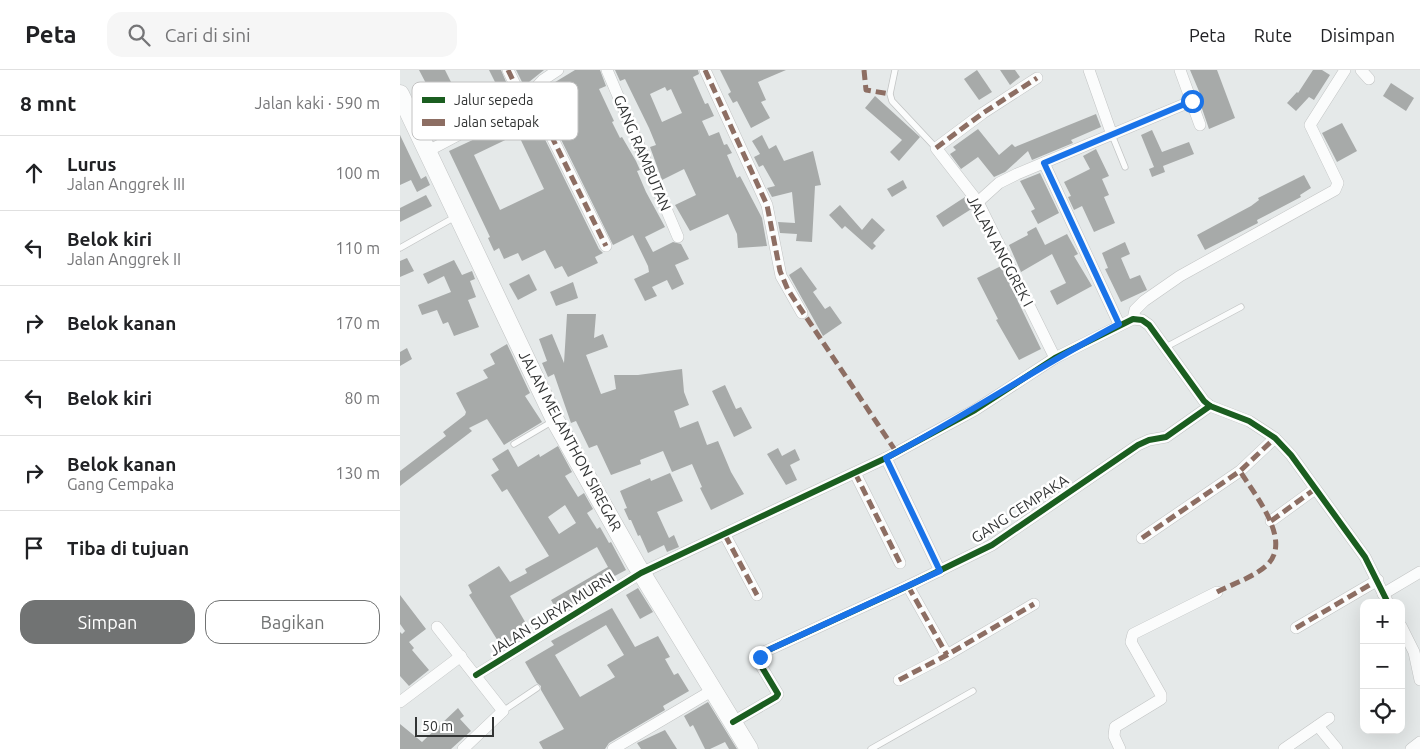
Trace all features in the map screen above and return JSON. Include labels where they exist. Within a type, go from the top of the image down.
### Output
[{"type":"main road","name":"JALAN MELANTHON SIREGAR","points":[[400,94],[412,121]]},
{"type":"main road","name":"JALAN MELANTHON SIREGAR","points":[[421,140],[555,420],[642,573],[749,749]]},
{"type":"street","points":[[508,70],[516,82]]},
{"type":"street","points":[[541,82],[558,70]]},
{"type":"street","name":"GANG RAMBUTAN","points":[[606,70],[678,237]]},
{"type":"street","points":[[705,70],[768,206],[780,271],[788,290],[802,313]]},
{"type":"street","points":[[1089,70],[1112,135]]},
{"type":"street","points":[[1180,70],[1200,125]]},
{"type":"street","points":[[1345,70],[1310,125],[1338,183],[1335,190],[1180,276],[1144,301],[1135,310],[1133,320],[1142,320],[1149,325],[1197,392],[1210,406],[1249,421],[1274,438],[1290,455],[1365,557],[1378,580],[1385,598],[1420,572]]},
{"type":"street","points":[[936,148],[983,113],[1037,78]]},
{"type":"street","points":[[978,202],[999,184],[1044,163],[1192,101]]},
{"type":"street","points":[[426,152],[448,140]]},
{"type":"street","points":[[549,140],[606,246]]},
{"type":"street","name":"JALAN ANGGREK I","points":[[936,148],[978,202],[1055,358]]},
{"type":"street","points":[[1044,163],[1119,324]]},
{"type":"street","name":"JALAN SURYA MURNI","points":[[476,675],[642,573],[886,458],[975,410],[1055,358],[1119,324],[1133,320]]},
{"type":"street","name":"GANG CEMPAKA","points":[[732,722],[776,698],[778,694],[760,664],[760,657],[764,652],[992,545],[1138,445],[1166,436],[1210,406]]},
{"type":"street","points":[[1142,538],[1240,472],[1274,438]]},
{"type":"street","points":[[886,458],[940,571]]},
{"type":"street","points":[[855,473],[900,563]]},
{"type":"street","points":[[1270,521],[1315,489]]},
{"type":"street","points":[[725,535],[757,595]]},
{"type":"street","points":[[1296,628],[1378,580]]},
{"type":"street","points":[[908,586],[947,655]]},
{"type":"street","points":[[1120,749],[1114,736],[1115,728],[1161,699],[1131,642],[1133,634],[1217,592]]},
{"type":"street","points":[[899,680],[947,655],[1034,604]]},
{"type":"street","points":[[437,627],[503,711],[463,749]]},
{"type":"street","points":[[1405,634],[1414,652],[1420,680]]},
{"type":"street","points":[[402,696],[461,656]]},
{"type":"street","points":[[613,749],[713,690]]},
{"type":"street","points":[[1284,749],[1330,718]]},
{"type":"street","points":[[1318,726],[1337,749]]},
{"type":"street","points":[[1411,749],[1420,742]]},
{"type":"lane","points":[[895,70],[890,94],[892,101],[936,148]]},
{"type":"lane","points":[[1112,135],[1125,167]]},
{"type":"lane","points":[[400,248],[457,216]]},
{"type":"lane","points":[[1166,347],[1240,307]]},
{"type":"lane","points":[[514,444],[555,420]]},
{"type":"lane","points":[[503,711],[536,688]]},
{"type":"lane","points":[[871,749],[973,691]]},
{"type":"building","points":[[419,70],[445,70],[451,82],[425,82]]},
{"type":"building","points":[[489,70],[501,70],[506,82],[495,82]]},
{"type":"building","points":[[516,70],[544,70],[529,82],[522,82]]},
{"type":"building","points":[[575,70],[600,70],[606,86],[599,89],[614,121],[612,122],[620,138],[622,137],[636,161],[640,170],[637,171],[646,192],[665,227],[645,237],[653,252],[673,242],[681,244],[689,259],[675,265],[684,284],[672,290],[667,280],[652,287],[657,296],[645,301],[634,279],[649,272],[648,266],[633,235],[613,245],[561,140],[578,140],[578,82],[555,82]]},
{"type":"building","points":[[615,70],[698,70],[699,74],[693,77],[705,104],[708,103],[714,116],[702,121],[709,136],[719,132],[724,145],[727,144],[732,153],[727,155],[737,178],[740,176],[762,218],[767,246],[738,248],[737,234],[728,214],[690,231],[675,205],[696,195],[684,169],[662,180],[650,147],[656,145],[649,128],[625,79],[620,81]],"holes":[[[665,87],[667,91],[671,89],[682,113],[662,122],[650,94]]]},
{"type":"building","points":[[720,70],[786,70],[758,82],[766,100],[761,102],[770,118],[751,128],[737,101],[733,103],[728,94],[731,92]]},
{"type":"building","points":[[977,70],[992,92],[979,100],[964,79]]},
{"type":"building","points":[[1000,70],[1015,70],[1020,77],[1010,85]]},
{"type":"building","points":[[1190,70],[1217,70],[1235,118],[1209,129],[1198,97],[1201,96]]},
{"type":"building","points":[[1313,70],[1322,70],[1330,75],[1314,100],[1309,97],[1296,111],[1287,103],[1298,93]]},
{"type":"building","points":[[1391,83],[1414,98],[1406,111],[1383,96]]},
{"type":"building","points":[[875,96],[920,137],[899,161],[890,152],[902,140],[865,108]]},
{"type":"building","points":[[1096,114],[1101,127],[1071,140],[1073,143],[1032,160],[1028,151],[1005,172],[994,177],[978,157],[961,169],[950,154],[956,150],[953,147],[978,129],[999,155],[1012,144],[1015,147]]},
{"type":"building","points":[[1342,123],[1357,151],[1337,162],[1322,133]]},
{"type":"building","points":[[1152,130],[1162,152],[1189,142],[1194,154],[1163,166],[1165,172],[1152,177],[1149,169],[1154,167],[1141,135]]},
{"type":"building","points":[[400,135],[421,179],[426,176],[430,185],[417,192],[411,180],[400,185]]},
{"type":"building","points":[[762,135],[769,149],[776,145],[784,161],[813,151],[821,185],[815,186],[812,242],[796,241],[797,234],[780,233],[778,222],[795,223],[792,192],[772,197],[767,188],[775,186],[763,165],[759,167],[754,157],[760,154],[752,141]]},
{"type":"building","points":[[473,140],[505,140],[474,155],[500,210],[544,189],[521,140],[545,140],[599,249],[603,253],[595,257],[598,263],[568,277],[562,266],[555,269],[545,250],[522,261],[518,253],[504,259],[499,248],[494,251],[488,238],[490,237],[449,151]]},
{"type":"building","points":[[1096,149],[1109,176],[1102,179],[1109,195],[1104,197],[1115,223],[1094,232],[1082,206],[1074,210],[1068,197],[1071,196],[1064,182],[1090,169],[1083,156]]},
{"type":"building","points":[[1040,173],[1059,213],[1038,224],[1031,211],[1035,209],[1020,181]]},
{"type":"building","points":[[1304,175],[1311,188],[1300,195],[1301,197],[1257,220],[1258,223],[1205,250],[1197,235],[1251,206],[1259,200],[1258,198]]},
{"type":"building","points":[[903,180],[907,188],[892,197],[887,189]]},
{"type":"building","points":[[426,195],[432,206],[400,222],[400,208]]},
{"type":"building","points":[[965,197],[973,208],[943,227],[936,216]]},
{"type":"building","points":[[840,205],[862,230],[872,218],[885,230],[873,243],[876,246],[872,250],[845,226],[842,229],[829,215]]},
{"type":"building","points":[[1036,227],[1045,245],[1067,234],[1078,254],[1074,256],[1092,286],[1057,305],[1050,291],[1066,283],[1052,254],[1021,272],[1009,245],[1028,235],[1027,232]]},
{"type":"building","points":[[1125,242],[1130,254],[1121,258],[1130,279],[1140,275],[1147,290],[1121,302],[1105,269],[1108,268],[1102,253]]},
{"type":"building","points":[[407,258],[414,271],[400,277],[400,261]]},
{"type":"building","points":[[454,260],[462,275],[472,271],[475,279],[470,281],[476,297],[468,300],[479,327],[454,336],[448,322],[443,324],[437,310],[422,315],[418,305],[451,292],[444,276],[428,284],[423,274]]},
{"type":"building","points":[[1001,266],[1041,349],[1019,360],[996,320],[998,319],[977,278]]},
{"type":"building","points":[[801,267],[817,289],[813,292],[825,309],[830,306],[842,323],[823,336],[789,275]]},
{"type":"building","points":[[529,274],[537,290],[518,300],[509,284]]},
{"type":"building","points":[[573,282],[578,298],[556,306],[550,292]]},
{"type":"building","points":[[567,314],[596,314],[594,338],[603,334],[608,347],[586,355],[601,394],[616,389],[614,375],[638,375],[682,369],[684,392],[689,405],[674,411],[680,428],[698,421],[707,445],[718,441],[731,472],[744,494],[711,510],[700,488],[702,487],[692,464],[672,472],[663,451],[640,460],[641,464],[611,475],[597,445],[589,448],[576,421],[571,423],[554,374],[548,377],[542,363],[547,361],[539,339],[552,334],[564,363]]},
{"type":"building","points":[[507,344],[530,393],[525,396],[542,422],[504,445],[487,419],[469,428],[472,431],[400,486],[400,471],[446,436],[443,432],[465,415],[466,412],[456,393],[488,378],[483,370],[495,364],[490,354]]},
{"type":"building","points":[[407,348],[412,359],[400,366],[400,352]]},
{"type":"building","points":[[725,385],[736,409],[741,407],[752,428],[734,437],[712,391]]},
{"type":"building","points":[[558,446],[572,472],[565,476],[578,497],[584,493],[593,509],[587,513],[597,529],[600,527],[609,543],[611,542],[626,570],[609,579],[611,583],[559,614],[551,600],[608,567],[597,547],[510,596],[531,632],[503,649],[469,595],[472,593],[468,585],[499,566],[510,582],[527,573],[525,569],[549,556],[507,489],[502,492],[491,475],[499,470],[492,459],[508,449],[518,467],[539,454],[540,457]],"holes":[[[565,505],[576,523],[559,534],[548,517]]]},
{"type":"building","points":[[778,448],[782,456],[795,449],[800,460],[790,465],[797,480],[786,485],[767,454]]},
{"type":"building","points":[[670,473],[683,501],[657,512],[669,538],[674,535],[679,547],[667,552],[664,545],[648,553],[640,535],[638,536],[624,509],[627,508],[620,491],[650,478],[651,481]]},
{"type":"building","points":[[638,588],[653,612],[640,619],[626,595]]},
{"type":"building","points":[[400,595],[426,629],[409,642],[414,648],[412,650],[429,670],[409,686],[400,676],[400,632],[402,634],[405,631],[400,624]]},
{"type":"building","points":[[612,608],[635,647],[658,636],[670,657],[665,659],[674,675],[678,673],[689,691],[663,706],[665,710],[609,743],[605,749],[543,749],[539,742],[564,729],[541,690],[541,686],[537,683],[525,662],[554,645],[551,641]],"holes":[[[606,625],[624,655],[607,665],[615,677],[580,697],[555,655]]]},
{"type":"building","points":[[708,702],[737,749],[729,749],[725,742],[710,749],[705,749],[693,725],[690,727],[684,716]]},
{"type":"building","points":[[458,708],[464,716],[460,719],[471,731],[451,749],[400,749],[400,724],[422,742]]},
{"type":"building","points":[[665,730],[677,749],[641,749],[637,743]]},
{"type":"marked path","points":[[508,70],[514,82]]},
{"type":"marked path","points":[[705,70],[767,205],[780,271],[788,290],[897,453]]},
{"type":"marked path","points":[[864,70],[866,90],[890,94]]},
{"type":"marked path","points":[[936,148],[983,113],[1037,78]]},
{"type":"marked path","points":[[553,140],[606,246]]},
{"type":"marked path","points":[[1142,538],[1240,471],[1275,438]]},
{"type":"marked path","points":[[1217,592],[1257,573],[1268,564],[1274,554],[1276,542],[1268,517],[1240,471]]},
{"type":"marked path","points":[[855,473],[900,563]]},
{"type":"marked path","points":[[1271,521],[1315,489]]},
{"type":"marked path","points":[[725,535],[757,595]]},
{"type":"marked path","points":[[1296,628],[1378,580]]},
{"type":"marked path","points":[[908,586],[947,655]]},
{"type":"marked path","points":[[899,680],[947,655],[1034,604]]},
{"type":"cycle path","points":[[476,675],[641,573],[886,458],[975,410],[1055,358],[1133,319],[1142,320],[1149,325],[1204,401],[1210,406],[1249,421],[1275,438],[1291,455],[1365,557],[1386,599]]},
{"type":"cycle path","points":[[733,722],[778,694],[760,664],[760,657],[764,652],[992,545],[1138,445],[1149,440],[1166,437],[1210,406]]},
{"type":"route","points":[[760,657],[764,652],[940,571],[886,458],[975,410],[1016,385],[1036,369],[1119,324],[1044,163],[1192,101]]}]
